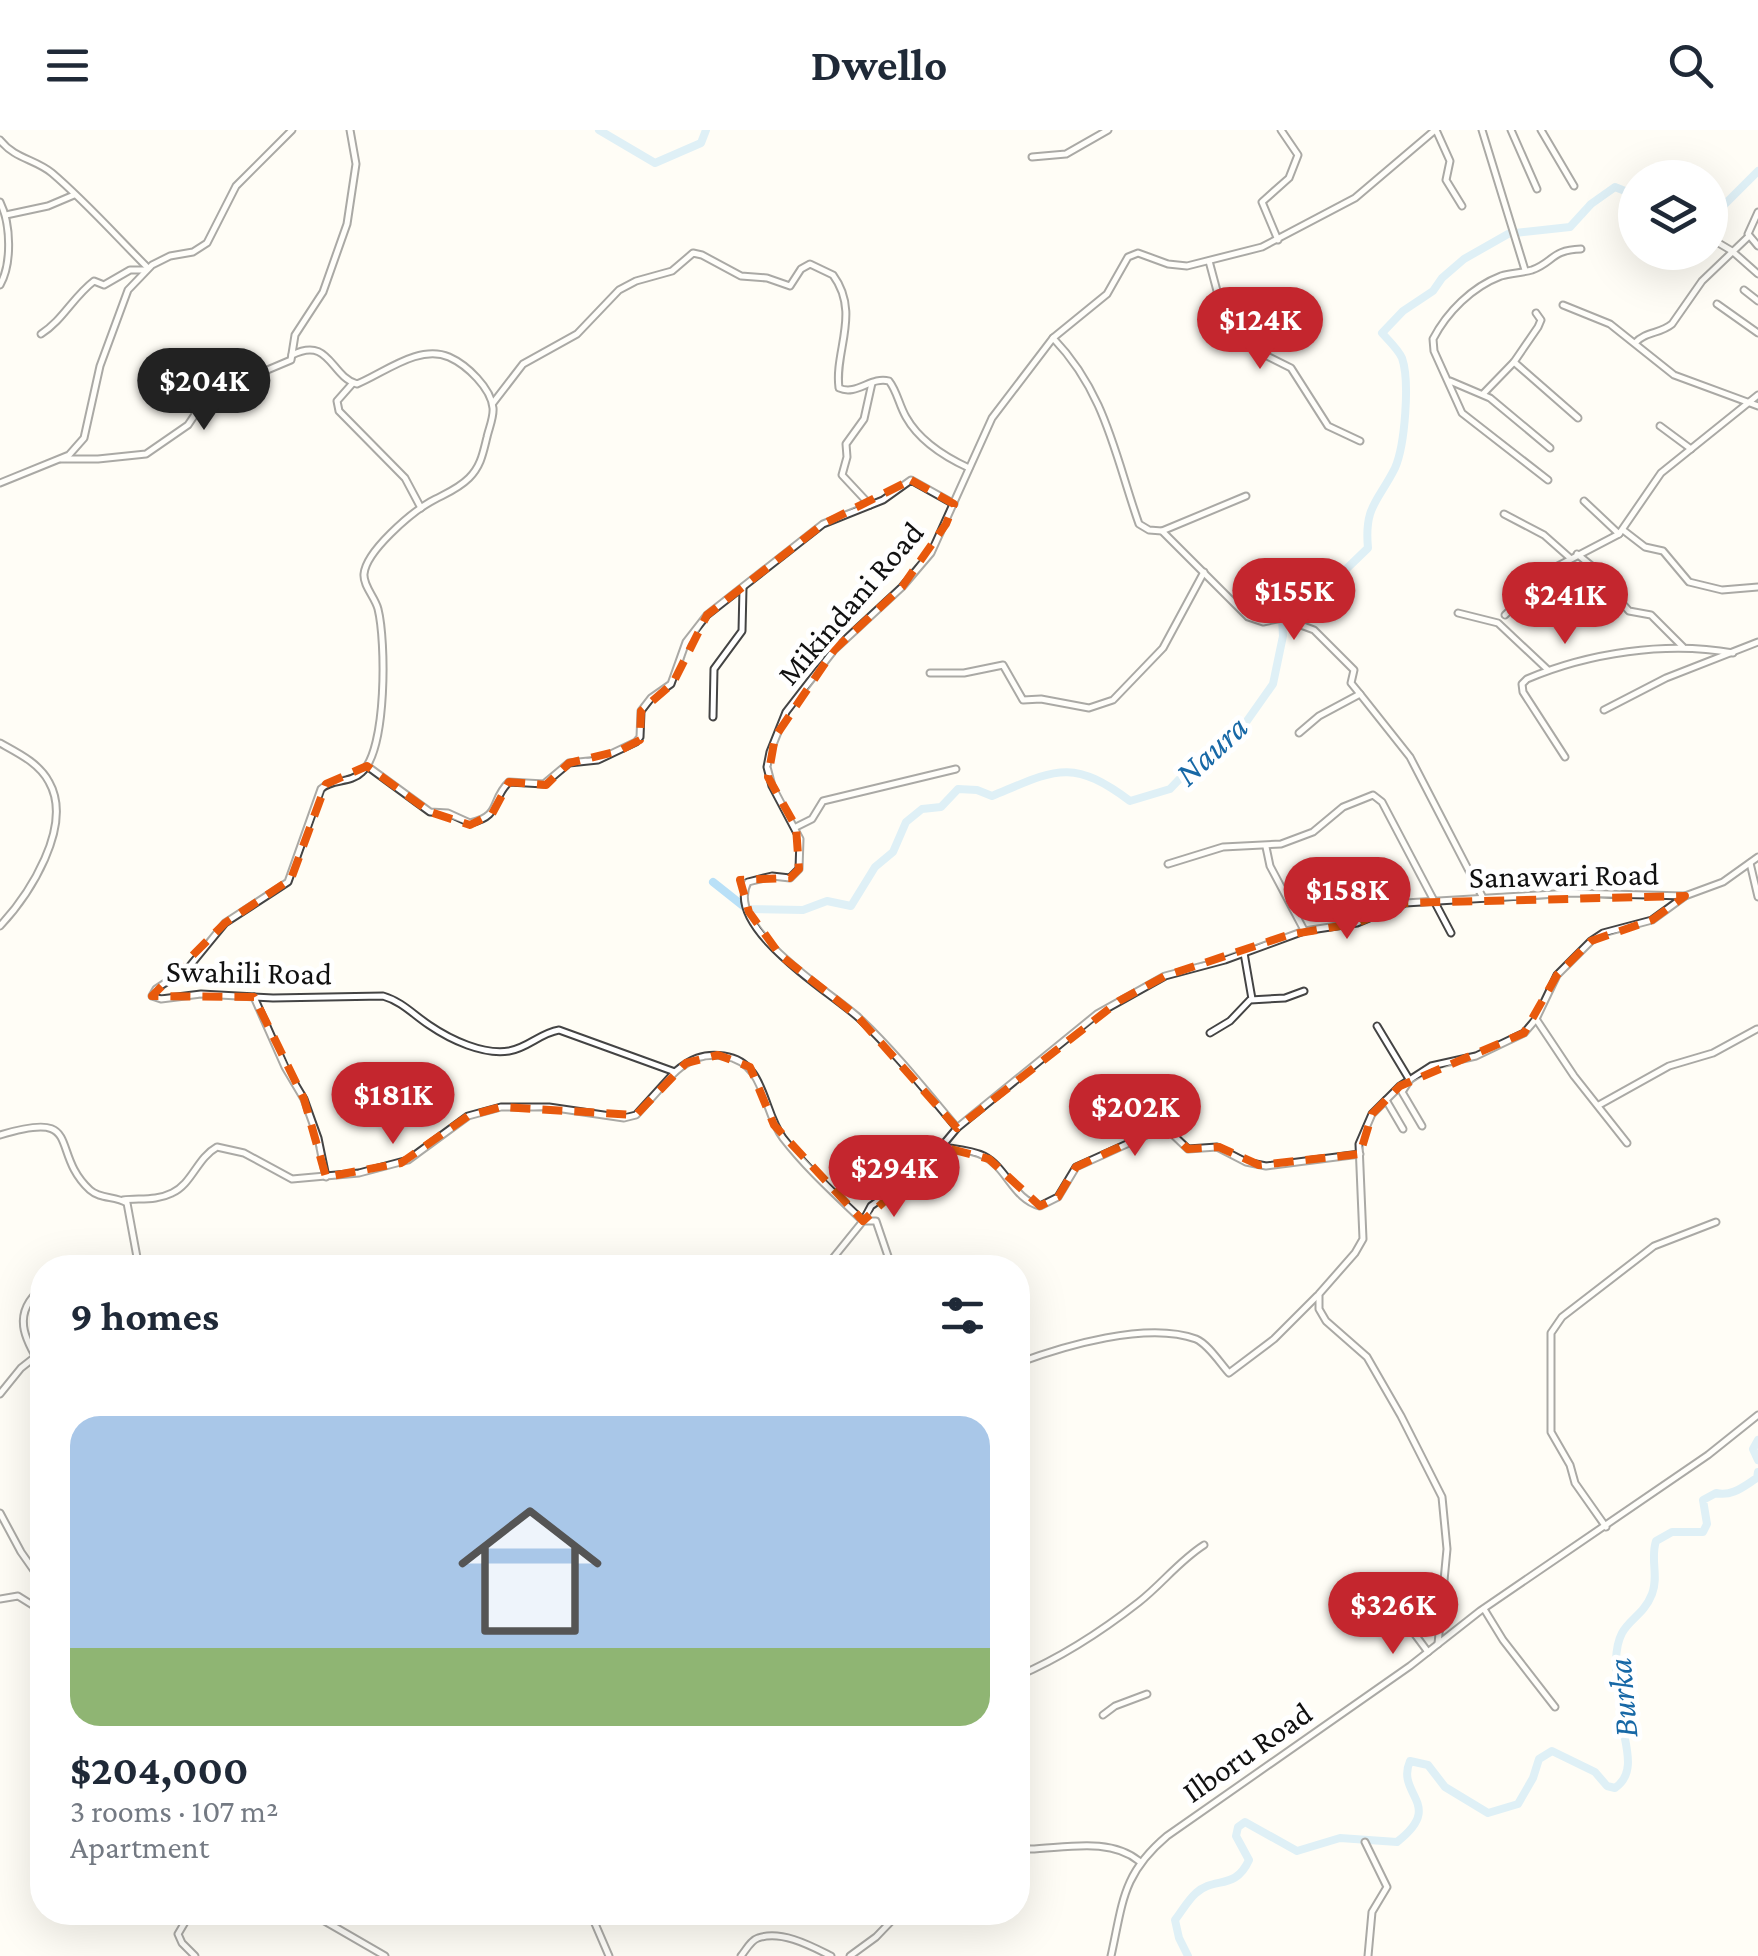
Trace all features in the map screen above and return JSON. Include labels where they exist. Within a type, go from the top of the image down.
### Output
[{"type":"street","points":[[0,484],[73,452],[84,438],[112,332],[128,290],[147,269],[170,256],[204,246],[236,186],[292,130]]},
{"type":"street","points":[[61,459],[98,460],[146,454],[188,425],[208,394],[287,363],[295,335],[323,292],[347,224],[356,164],[350,130]]},
{"type":"street","points":[[1032,157],[1066,154],[1108,130]]},
{"type":"street","points":[[1278,240],[1262,202],[1289,178],[1298,160],[1296,150],[1281,130]]},
{"type":"street","points":[[1436,130],[1450,161],[1446,180],[1462,206]]},
{"type":"street","name":"Mikindani Road","points":[[796,828],[772,786],[767,767],[786,712],[834,650],[930,554],[992,418],[1053,338],[1107,294],[1133,254],[1179,266],[1209,262],[1278,240],[1355,198],[1436,130]]},
{"type":"street","points":[[1482,130],[1525,270]]},
{"type":"street","points":[[1511,130],[1536,189]]},
{"type":"street","points":[[1541,130],[1574,186]]},
{"type":"street","points":[[0,140],[18,156],[48,170],[118,234],[147,269]]},
{"type":"street","points":[[6,215],[41,208],[74,195]]},
{"type":"street","points":[[0,202],[6,215],[7,266],[0,285]]},
{"type":"street","points":[[1635,343],[1644,334],[1668,328],[1702,281],[1748,237],[1758,212]]},
{"type":"street","points":[[1748,237],[1758,246]]},
{"type":"street","points":[[1548,480],[1467,420],[1434,351],[1433,339],[1458,305],[1479,288],[1504,275],[1534,269],[1565,250],[1582,249]]},
{"type":"street","points":[[1728,249],[1758,274]]},
{"type":"street","points":[[493,404],[523,364],[577,334],[619,290],[636,281],[666,274],[689,255],[697,253],[741,276],[767,278],[790,286],[805,266],[816,266],[834,275],[846,307],[838,385],[846,391],[880,378],[891,382],[904,414],[918,434],[946,457],[969,468]]},
{"type":"street","points":[[1209,262],[1224,317],[1242,340],[1291,368],[1328,426],[1360,441]]},
{"type":"street","points":[[42,334],[58,321],[73,298],[94,281],[104,285],[130,270],[147,269]]},
{"type":"street","points":[[1744,290],[1758,301]]},
{"type":"street","points":[[1717,304],[1758,333]]},
{"type":"street","points":[[1563,306],[1596,316],[1674,375],[1758,406]]},
{"type":"street","points":[[1484,394],[1514,362],[1538,327],[1541,320],[1536,313]]},
{"type":"street","points":[[1053,338],[1075,363],[1101,406],[1139,524],[1149,530],[1162,530],[1246,496]]},
{"type":"street","points":[[292,355],[306,349],[318,352],[334,362],[353,384]]},
{"type":"street","points":[[420,508],[405,478],[339,411],[337,401],[353,384],[398,363],[439,354],[459,362],[473,374],[493,404],[493,416],[476,470],[454,491],[420,508],[395,530],[365,567],[365,581],[379,614],[384,678],[375,745],[367,766],[430,812],[448,813],[470,823],[494,811],[508,782],[544,784],[569,763],[593,761],[636,742],[640,737],[641,711],[651,698],[672,684],[692,632],[707,615],[829,520],[887,498],[911,480],[954,504]]},
{"type":"street","points":[[1514,362],[1578,418]]},
{"type":"street","points":[[1448,380],[1484,394],[1550,448]]},
{"type":"street","points":[[870,505],[842,474],[846,444],[864,419],[872,383]]},
{"type":"street","points":[[1504,615],[1547,574],[1621,532],[1652,484],[1758,395]]},
{"type":"street","points":[[1660,426],[1690,449]]},
{"type":"street","points":[[1584,501],[1643,546],[1664,551],[1689,582],[1722,590],[1758,587]]},
{"type":"street","points":[[1504,514],[1544,535],[1609,580],[1612,592],[1629,611],[1650,616],[1685,650]]},
{"type":"street","points":[[1162,530],[1248,617],[1263,622],[1282,618],[1314,630],[1354,670],[1350,682],[1410,757],[1482,896]]},
{"type":"street","points":[[930,673],[964,673],[1003,665],[1023,700],[1041,699],[1089,708],[1110,702],[1157,656],[1204,572]]},
{"type":"street","points":[[713,717],[714,670],[744,626],[743,588]]},
{"type":"street","points":[[1458,613],[1498,623],[1548,670]]},
{"type":"street","points":[[1604,710],[1666,678],[1758,642]]},
{"type":"street","points":[[1565,756],[1521,687],[1526,678],[1580,661],[1640,652],[1732,653]]},
{"type":"street","points":[[1299,733],[1319,716],[1360,694]]},
{"type":"street","points":[[0,743],[40,770],[52,786],[54,800],[52,837],[44,863],[0,926]]},
{"type":"street","name":"Swahili Road","points":[[367,766],[356,777],[320,788],[288,882],[225,923],[189,967],[156,989],[152,996],[383,996],[432,1028],[479,1050],[522,1048],[559,1030],[675,1072]]},
{"type":"street","points":[[956,769],[827,799],[812,819],[796,828],[800,839],[799,869],[790,878],[772,876],[748,882],[743,894],[749,912],[780,955],[825,995],[857,1016],[957,1128]]},
{"type":"street","points":[[1168,864],[1223,847],[1266,847],[1314,832],[1342,807],[1373,795],[1382,802],[1451,932]]},
{"type":"street","points":[[1266,847],[1270,866],[1304,930]]},
{"type":"street","name":"Sanawari Road","points":[[836,1255],[864,1221],[871,1206],[922,1170],[957,1128],[1097,1014],[1165,976],[1304,930],[1356,923],[1405,903],[1482,896],[1619,892],[1685,896],[1722,882],[1758,857]]},
{"type":"street","points":[[1750,863],[1758,897]]},
{"type":"street","points":[[1030,1358],[1110,1338],[1163,1334],[1199,1340],[1229,1372],[1274,1340],[1355,1253],[1363,1238],[1359,1144],[1372,1114],[1430,1066],[1476,1056],[1524,1034],[1536,1019],[1557,975],[1592,940],[1604,932],[1652,920],[1685,896]]},
{"type":"street","points":[[1244,953],[1252,999]]},
{"type":"street","points":[[1210,1034],[1227,1024],[1252,999],[1286,998],[1304,992]]},
{"type":"street","points":[[254,997],[304,1099],[326,1177]]},
{"type":"street","points":[[1536,1019],[1608,1123],[1627,1143]]},
{"type":"street","points":[[1377,1026],[1409,1080]]},
{"type":"street","points":[[1599,1105],[1669,1066],[1713,1053],[1757,1029]]},
{"type":"street","points":[[0,1135],[39,1125],[51,1127],[61,1136],[79,1175],[91,1190],[124,1200],[152,1199],[185,1184],[206,1155],[217,1147],[244,1153],[290,1179],[326,1177],[401,1163],[424,1151],[468,1116],[501,1107],[548,1107],[624,1118],[636,1115],[692,1059],[733,1057],[750,1067],[761,1085],[774,1125],[802,1162],[864,1221],[876,1221],[888,1255]]},
{"type":"street","points":[[1409,1080],[1402,1092],[1422,1126]]},
{"type":"street","points":[[1386,1100],[1403,1128]]},
{"type":"street","points":[[942,1147],[983,1156],[1029,1203],[1040,1206],[1055,1201],[1069,1175],[1079,1166],[1160,1128],[1168,1130],[1188,1148],[1220,1148],[1259,1166],[1360,1154]]},
{"type":"street","points":[[124,1200],[137,1255]]},
{"type":"street","points":[[1606,1527],[1577,1486],[1570,1465],[1550,1432],[1551,1333],[1562,1316],[1654,1246],[1716,1222]]},
{"type":"street","points":[[1319,1294],[1318,1309],[1367,1358],[1442,1497],[1447,1549],[1438,1644]]},
{"type":"street","points":[[30,1302],[21,1322],[30,1343]]},
{"type":"street","points":[[0,1394],[30,1361]]},
{"type":"street","name":"Ilboru Road","points":[[1112,1956],[1125,1893],[1139,1861],[1166,1836],[1428,1652],[1484,1608],[1708,1455],[1758,1415]]},
{"type":"street","points":[[0,1513],[30,1565]]},
{"type":"street","points":[[1030,1671],[1056,1659],[1134,1606],[1204,1545]]},
{"type":"street","points":[[0,1599],[14,1595],[30,1604]]},
{"type":"street","points":[[1391,1602],[1428,1652]]},
{"type":"street","points":[[1484,1608],[1506,1644],[1555,1707]]},
{"type":"street","points":[[1103,1714],[1147,1694]]},
{"type":"street","points":[[1365,1842],[1387,1887],[1372,1912],[1368,1956]]},
{"type":"street","points":[[1030,1849],[1111,1846],[1139,1861]]},
{"type":"street","points":[[184,1925],[178,1934],[182,1944],[196,1956]]},
{"type":"street","points":[[332,1925],[385,1956]]},
{"type":"street","points":[[596,1925],[609,1956]]},
{"type":"street","points":[[850,1956],[888,1925]]},
{"type":"street","points":[[741,1956],[760,1938],[797,1940],[831,1956]]},
{"type":"highlighted area","points":[[911,480],[954,504],[946,524],[902,587],[834,650],[775,737],[768,777],[796,827],[799,869],[790,878],[740,880],[749,912],[780,955],[857,1016],[957,1128],[1119,1001],[1165,976],[1288,935],[1357,923],[1405,903],[1685,896],[1652,920],[1591,941],[1557,975],[1524,1033],[1400,1086],[1372,1114],[1360,1154],[1259,1165],[1219,1147],[1188,1149],[1165,1126],[1076,1167],[1058,1197],[1040,1206],[989,1159],[943,1147],[863,1221],[774,1125],[750,1067],[718,1055],[686,1063],[636,1115],[501,1107],[468,1116],[401,1163],[326,1177],[304,1099],[254,997],[152,996],[225,923],[291,879],[326,784],[367,766],[430,812],[470,825],[492,814],[509,782],[546,785],[569,763],[619,751],[640,740],[641,711],[673,683],[707,615],[823,524]]},
{"type":"waterway","points":[[599,130],[655,163],[701,143],[706,130]]},
{"type":"waterway","name":"Naura","points":[[1728,201],[1758,171]]},
{"type":"waterway","name":"Naura","points":[[1515,233],[1570,227],[1591,204],[1618,188]]},
{"type":"waterway","name":"Naura","points":[[713,882],[747,909],[803,910],[827,901],[851,906],[875,867],[893,852],[906,822],[922,809],[941,807],[958,789],[992,796],[1048,775],[1077,773],[1110,787],[1130,801],[1170,789],[1208,749],[1237,735],[1273,684],[1283,636],[1282,618],[1339,576],[1368,548],[1370,513],[1395,468],[1405,413],[1402,358],[1382,333],[1464,259],[1508,234]]},
{"type":"waterway","name":"Burka","points":[[1758,1440],[1753,1449],[1758,1460]]},
{"type":"waterway","name":"Burka","points":[[1188,1956],[1175,1920],[1196,1893],[1231,1880],[1243,1870],[1249,1860],[1236,1836],[1238,1827],[1245,1822],[1297,1851],[1340,1838],[1397,1842],[1418,1818],[1419,1809],[1407,1773],[1410,1761],[1428,1765],[1445,1787],[1488,1813],[1518,1804],[1539,1759],[1552,1751],[1595,1772],[1607,1786],[1615,1788],[1625,1776],[1628,1761],[1622,1720],[1625,1689],[1617,1673],[1617,1647],[1625,1629],[1652,1594],[1656,1541],[1672,1532],[1703,1532],[1707,1524],[1703,1500],[1716,1493],[1738,1490],[1757,1478],[1758,1472]]}]
